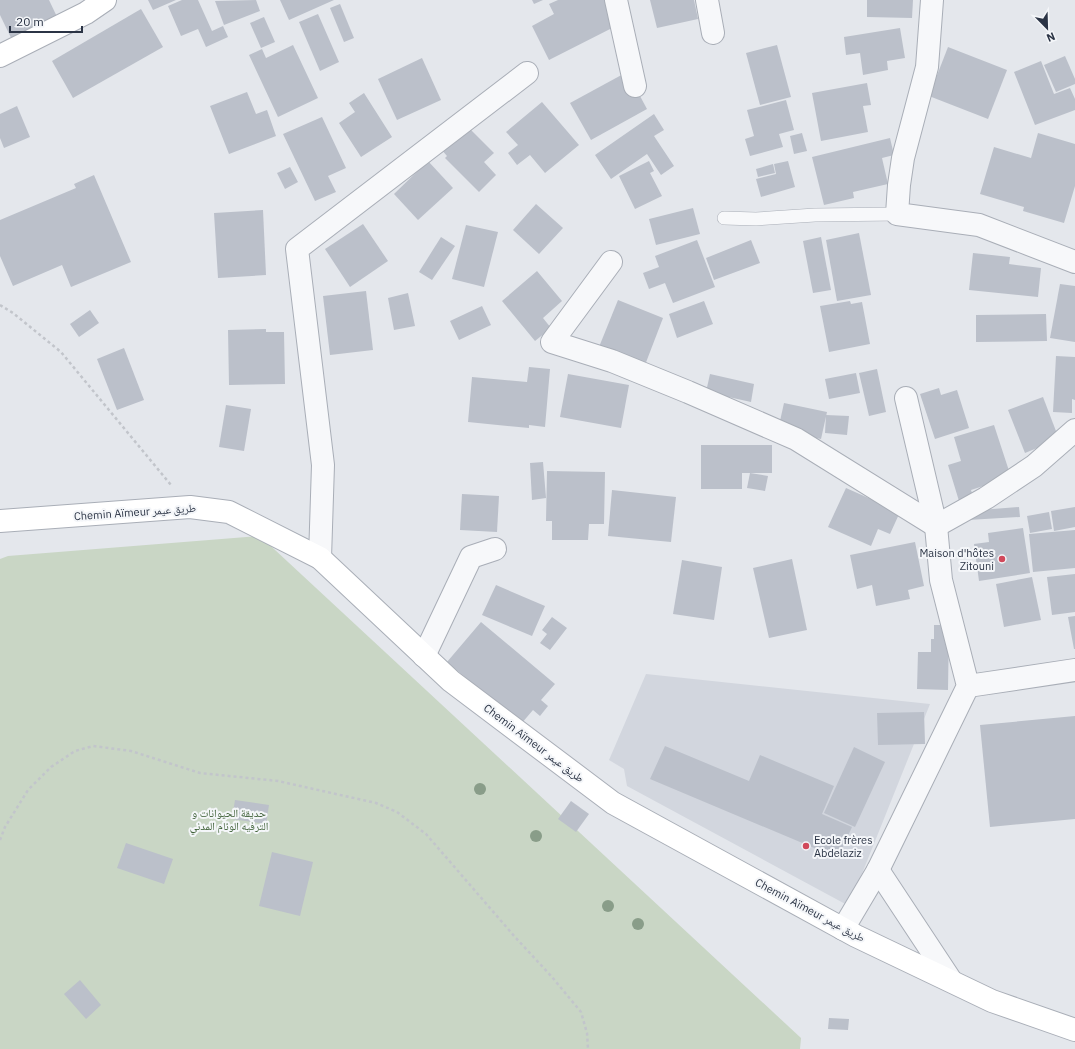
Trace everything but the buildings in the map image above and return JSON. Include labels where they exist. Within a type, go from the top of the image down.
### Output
[{"type":"street","points":[[0,56],[86,13],[105,0]]},
{"type":"street","points":[[616,0],[635,86]]},
{"type":"street","points":[[708,0],[713,33]]},
{"type":"street","points":[[932,0],[927,67],[903,158],[898,185],[897,214],[979,225],[1075,262]]},
{"type":"street","points":[[320,558],[323,465],[297,249],[527,72]]},
{"type":"street","points":[[611,262],[552,342],[632,369],[796,439],[936,526]]},
{"type":"street","points":[[843,929],[878,870],[968,686],[942,580],[936,526],[906,398]]},
{"type":"street","points":[[936,526],[986,498],[1034,466],[1075,430]]},
{"type":"street","name":"Chemin Aïmeur طريق عيمر","points":[[0,520],[80,516],[190,507],[229,512],[320,558],[451,681],[613,803],[843,929],[950,979],[992,1001],[1075,1030]]},
{"type":"street","points":[[424,656],[470,557],[495,549]]},
{"type":"street","points":[[968,686],[1075,670]]},
{"type":"street","points":[[878,870],[950,979]]},
{"type":"lane","points":[[724,218],[756,219],[815,215],[897,214]]},
{"type":"path","points":[[0,305],[13,313],[61,352],[190,507]]},
{"type":"path","points":[[0,840],[5,827],[28,790],[51,767],[75,751],[93,746],[131,751],[200,773],[278,781],[376,803],[397,812],[426,834],[557,983],[581,1012],[587,1033],[588,1049]]},
{"type":"shaded area","name":"Ecole frères Abdelaziz","points":[[646,674],[930,704],[849,906],[627,786],[624,769],[609,760]]},
{"type":"green space","name":"حديقة الحيوانات و الترفيه الوئام المدني","points":[[260,536],[801,1038],[800,1049],[0,1049],[0,559],[8,556]]},
{"type":"place","name":"Maison d'hôtes Zitouni","points":[[1002,559]]},
{"type":"place","name":"Ecole frères Abdelaziz","points":[[806,846]]}]
